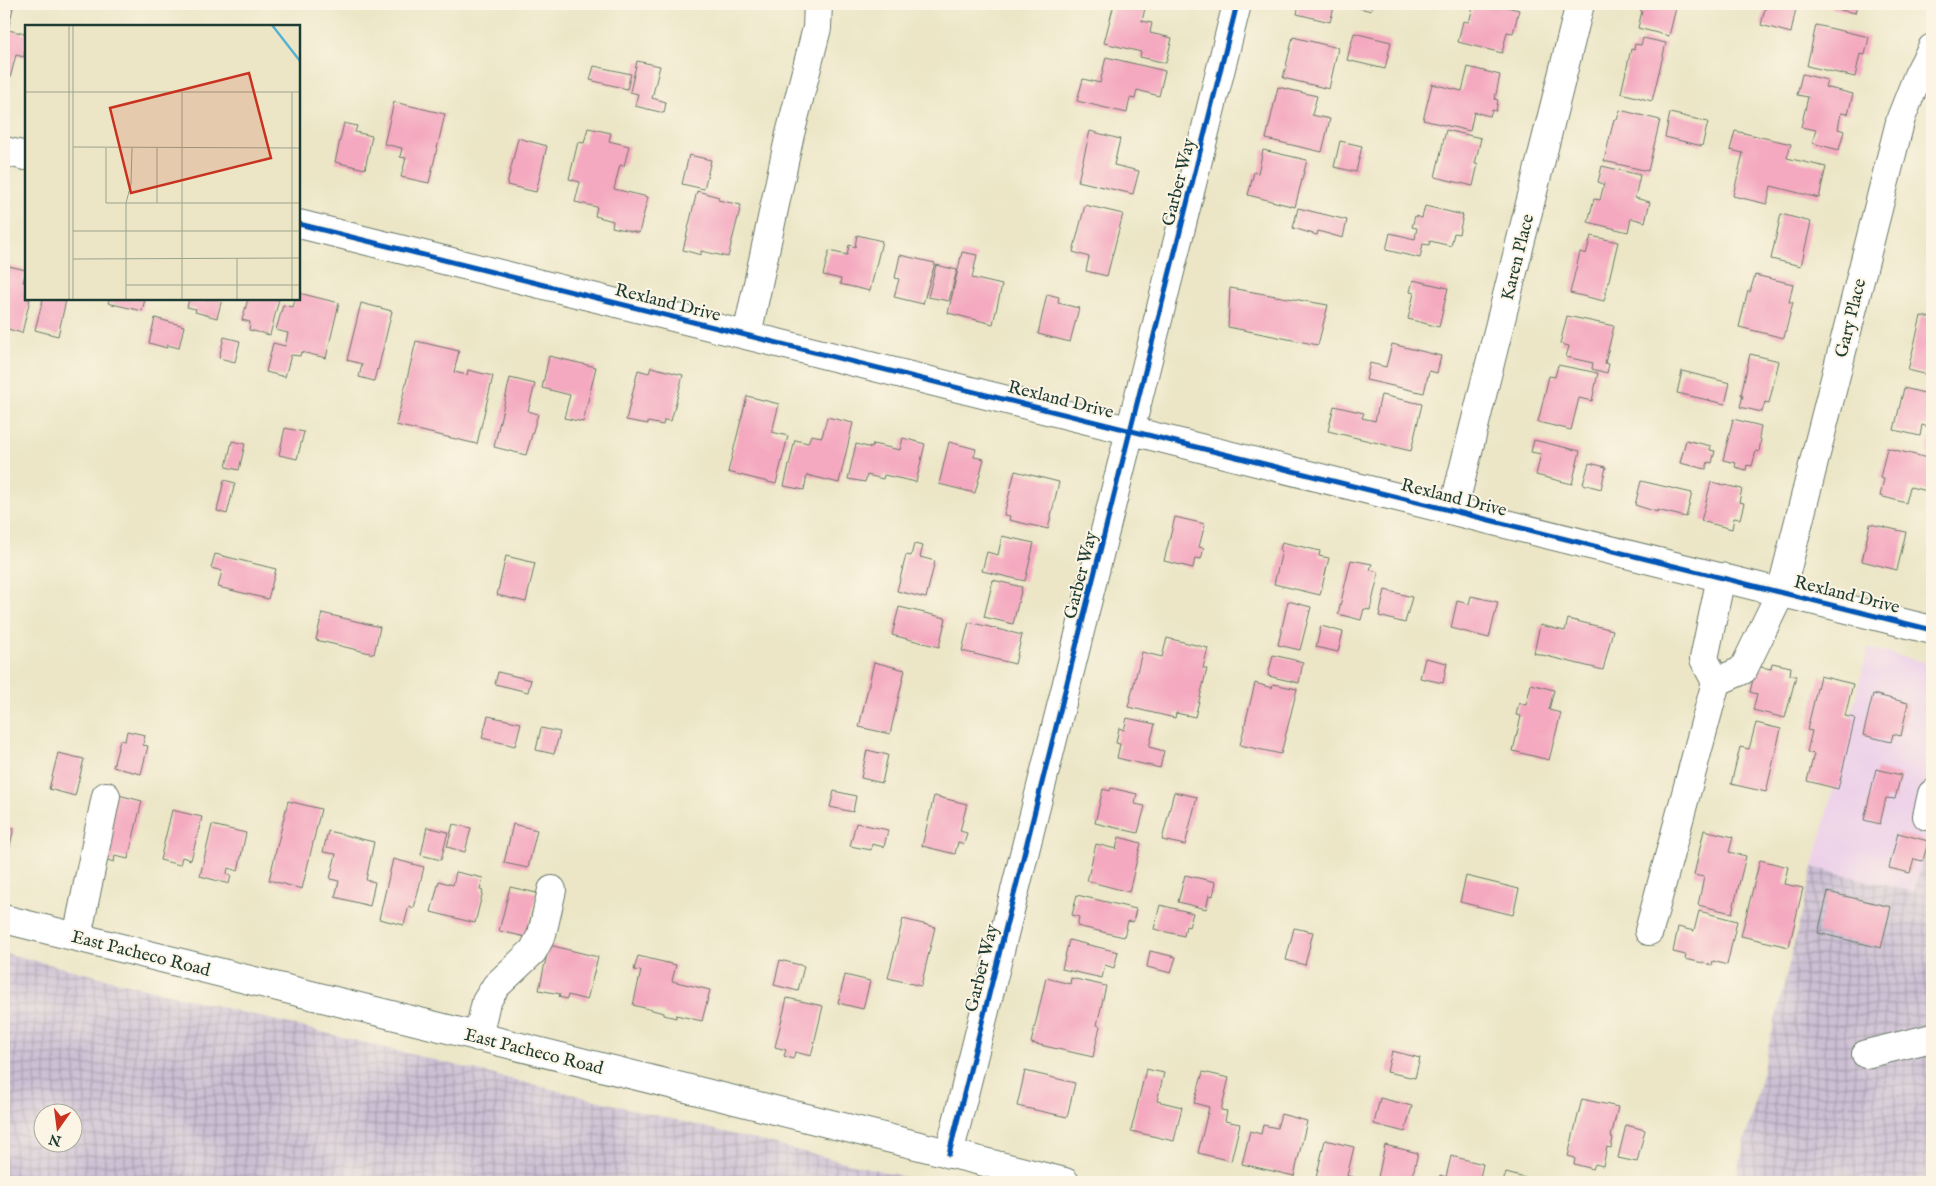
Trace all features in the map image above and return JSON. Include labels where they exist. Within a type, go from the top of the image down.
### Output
[{"type":"street","points":[[747,335],[790,134],[817,28],[818,4]]},
{"type":"street","name":"Garber Way","points":[[949,1154],[1237,4]]},
{"type":"street","name":"Karen Place","points":[[1453,511],[1580,4]]},
{"type":"street","name":"Gary Place","points":[[1716,682],[1743,670],[1781,592],[1901,118],[1918,75],[1932,48]]},
{"type":"street","points":[[4,151],[25,156]]},
{"type":"street","name":"Rexland Drive","points":[[300,224],[1932,630]]},
{"type":"street","points":[[1649,931],[1716,682],[1704,660],[1721,577]]},
{"type":"street","points":[[78,937],[106,796]]},
{"type":"street","points":[[478,1036],[486,1002],[496,986],[533,951],[542,934],[552,890]]},
{"type":"street","name":"East Pacheco Road","points":[[4,919],[1064,1182]]},
{"type":"street","points":[[1866,1054],[1932,1038]]},
{"type":"shaded area","points":[[1868,648],[1932,664],[1932,820],[1914,892],[1813,867]]},
{"type":"shaded area","points":[[1932,820],[1932,1182],[1735,1182],[1813,867],[1914,892]]},
{"type":"shaded area","points":[[4,953],[925,1182],[4,1182]]},
{"type":"building","points":[[1114,4],[1146,4],[1142,21],[1152,23],[1150,33],[1172,38],[1166,63],[1140,57],[1141,52],[1104,43]]},
{"type":"building","points":[[1299,4],[1335,4],[1330,22],[1297,14]]},
{"type":"building","points":[[1344,4],[1373,4],[1371,11]]},
{"type":"building","points":[[1474,4],[1494,4],[1519,10],[1513,33],[1507,32],[1502,53],[1458,42],[1463,21],[1469,22]]},
{"type":"building","points":[[1641,4],[1677,4],[1669,36],[1638,28],[1642,11],[1640,10]]},
{"type":"building","points":[[1766,4],[1779,4],[1796,8],[1791,33],[1761,25]]},
{"type":"building","points":[[1832,4],[1857,4],[1855,13],[1831,8]]},
{"type":"building","points":[[4,6],[13,8],[8,30],[25,34],[25,46],[24,57],[16,55],[10,78],[4,77]]},
{"type":"building","points":[[1816,25],[1869,37],[1865,55],[1860,54],[1855,77],[1807,66]]},
{"type":"building","points":[[1354,33],[1391,42],[1385,69],[1347,60]]},
{"type":"building","points":[[1293,37],[1338,48],[1329,89],[1283,78]]},
{"type":"building","points":[[1643,38],[1666,43],[1652,101],[1621,93],[1631,49],[1634,50],[1635,44],[1641,45]]},
{"type":"building","points":[[1106,57],[1165,71],[1159,96],[1137,90],[1135,99],[1130,98],[1127,113],[1077,101],[1083,79],[1100,83]]},
{"type":"building","points":[[637,61],[660,66],[652,98],[666,102],[664,113],[635,106],[638,94],[630,92]]},
{"type":"building","points":[[594,66],[631,74],[627,89],[590,80]]},
{"type":"building","points":[[1468,67],[1500,75],[1495,99],[1498,100],[1496,111],[1492,110],[1490,116],[1474,112],[1470,131],[1423,120],[1432,84],[1462,91]]},
{"type":"building","points":[[1802,74],[1827,80],[1825,87],[1853,94],[1848,114],[1841,113],[1838,129],[1844,131],[1839,150],[1812,143],[1816,130],[1801,127],[1808,97],[1797,95]]},
{"type":"building","points":[[1278,87],[1317,96],[1312,115],[1330,119],[1322,152],[1266,139]]},
{"type":"building","points":[[394,102],[445,114],[429,183],[401,177],[406,158],[400,157],[402,148],[384,144]]},
{"type":"building","points":[[1620,110],[1660,120],[1648,171],[1604,161],[1614,119],[1617,120]]},
{"type":"building","points":[[1670,113],[1708,122],[1702,146],[1665,137]]},
{"type":"building","points":[[344,123],[357,126],[355,132],[372,136],[365,169],[335,162]]},
{"type":"building","points":[[588,128],[611,133],[609,141],[629,146],[624,166],[620,165],[614,189],[648,197],[639,233],[612,227],[613,221],[595,216],[597,207],[575,202],[580,182],[569,179],[578,142],[584,143]]},
{"type":"building","points":[[1446,130],[1481,138],[1475,164],[1478,164],[1473,186],[1435,177]]},
{"type":"building","points":[[1090,131],[1120,139],[1114,165],[1139,171],[1133,194],[1078,181]]},
{"type":"building","points":[[1735,131],[1791,144],[1787,158],[1826,167],[1819,198],[1771,186],[1767,204],[1733,196],[1743,153],[1730,150]]},
{"type":"building","points":[[518,138],[547,146],[536,192],[507,185]]},
{"type":"building","points":[[1340,141],[1362,146],[1356,172],[1334,167]]},
{"type":"building","points":[[1263,150],[1307,160],[1295,207],[1248,195],[1254,172],[1258,173]]},
{"type":"building","points":[[689,155],[711,160],[704,189],[682,184]]},
{"type":"building","points":[[1602,166],[1640,175],[1635,198],[1650,202],[1645,222],[1631,218],[1628,232],[1588,222],[1594,199],[1600,200],[1604,184],[1598,182]]},
{"type":"building","points":[[697,191],[719,197],[718,200],[741,205],[728,257],[701,251],[701,255],[683,250]]},
{"type":"building","points":[[1085,205],[1123,214],[1107,276],[1086,271],[1089,257],[1073,252]]},
{"type":"building","points":[[1425,206],[1463,215],[1459,234],[1454,233],[1451,246],[1430,241],[1429,245],[1423,244],[1420,258],[1386,250],[1390,233],[1415,239],[1417,228],[1412,227],[1415,216],[1422,218]]},
{"type":"building","points":[[1298,208],[1347,220],[1343,238],[1318,231],[1317,235],[1293,228]]},
{"type":"building","points":[[1781,214],[1811,222],[1801,266],[1771,259]]},
{"type":"building","points":[[857,235],[882,241],[870,291],[840,284],[841,279],[823,275],[829,251],[847,255],[849,245],[855,247]]},
{"type":"building","points":[[1591,236],[1618,242],[1604,301],[1570,293],[1580,252],[1586,254]]},
{"type":"building","points":[[962,252],[977,255],[972,278],[1002,285],[993,324],[948,313]]},
{"type":"building","points":[[900,255],[935,263],[923,304],[894,297],[899,279],[895,278]]},
{"type":"building","points":[[4,265],[25,270],[23,282],[25,283],[25,300],[30,300],[22,333],[4,328]]},
{"type":"building","points":[[936,265],[957,270],[949,301],[928,297]]},
{"type":"building","points":[[1932,271],[1932,289],[1928,288]]},
{"type":"building","points":[[1755,275],[1793,284],[1789,302],[1793,302],[1784,338],[1739,327],[1748,291],[1750,292]]},
{"type":"building","points":[[1413,280],[1448,288],[1439,327],[1408,319],[1414,293],[1410,292]]},
{"type":"building","points":[[1230,288],[1328,305],[1318,345],[1228,327]]},
{"type":"building","points":[[300,293],[339,303],[326,358],[301,352],[300,356],[291,355],[285,377],[266,372],[273,343],[285,346],[288,333],[276,330],[283,305],[293,307],[295,300],[300,300]]},
{"type":"building","points":[[1047,294],[1059,297],[1058,303],[1079,308],[1070,342],[1038,334]]},
{"type":"building","points":[[43,300],[66,300],[58,336],[35,330]]},
{"type":"building","points":[[109,300],[145,300],[142,311],[108,303]]},
{"type":"building","points":[[189,300],[222,300],[217,318],[195,312],[196,309],[187,307]]},
{"type":"building","points":[[248,300],[279,300],[270,335],[249,330],[250,322],[242,320]]},
{"type":"building","points":[[361,303],[392,311],[374,381],[359,377],[362,364],[347,360]]},
{"type":"building","points":[[1567,316],[1614,326],[1605,363],[1609,364],[1607,373],[1592,369],[1593,363],[1566,357],[1569,346],[1560,344]]},
{"type":"building","points":[[1921,316],[1932,318],[1932,376],[1908,370]]},
{"type":"building","points":[[155,318],[184,326],[179,348],[167,345],[167,348],[149,343]]},
{"type":"building","points":[[224,337],[240,341],[235,362],[219,358]]},
{"type":"building","points":[[416,341],[459,351],[454,372],[467,375],[468,370],[493,376],[477,444],[396,425]]},
{"type":"building","points":[[1392,344],[1441,356],[1437,373],[1429,371],[1424,393],[1366,380],[1370,363],[1386,367]]},
{"type":"building","points":[[1750,354],[1779,361],[1769,403],[1765,402],[1762,412],[1740,407]]},
{"type":"building","points":[[549,356],[596,367],[583,422],[564,418],[570,395],[542,388]]},
{"type":"building","points":[[1558,365],[1598,373],[1592,401],[1579,398],[1571,430],[1538,422],[1549,376],[1555,377]]},
{"type":"building","points":[[651,367],[683,375],[671,421],[664,420],[663,425],[626,420],[638,370],[649,373]]},
{"type":"building","points":[[1682,371],[1730,383],[1725,404],[1677,393]]},
{"type":"building","points":[[510,378],[535,384],[528,411],[538,414],[526,455],[494,447]]},
{"type":"building","points":[[1904,388],[1932,395],[1932,428],[1922,425],[1920,436],[1894,430]]},
{"type":"building","points":[[1381,395],[1422,404],[1411,451],[1328,431],[1334,406],[1364,413],[1362,418],[1375,421]]},
{"type":"building","points":[[747,396],[779,404],[772,432],[788,436],[776,484],[728,472]]},
{"type":"building","points":[[827,417],[853,423],[839,483],[807,475],[804,490],[784,486],[795,440],[808,443],[811,435],[822,437]]},
{"type":"building","points":[[1733,419],[1761,426],[1759,452],[1756,451],[1752,466],[1747,465],[1746,470],[1735,467],[1736,463],[1723,460]]},
{"type":"building","points":[[285,428],[304,432],[297,459],[279,455]]},
{"type":"building","points":[[1932,429],[1932,455],[1926,453]]},
{"type":"building","points":[[903,438],[925,444],[916,482],[884,475],[883,479],[867,475],[865,482],[848,479],[856,444],[872,448],[873,444],[900,450]]},
{"type":"building","points":[[1534,440],[1580,451],[1572,484],[1536,475],[1541,454],[1531,452]]},
{"type":"building","points":[[1686,440],[1711,446],[1710,450],[1715,451],[1712,463],[1708,462],[1706,469],[1680,463]]},
{"type":"building","points":[[232,441],[245,444],[239,470],[226,467]]},
{"type":"building","points":[[949,442],[976,449],[974,457],[984,459],[975,493],[939,484]]},
{"type":"building","points":[[1887,448],[1932,459],[1932,492],[1910,487],[1906,503],[1880,496],[1884,479],[1880,478]]},
{"type":"building","points":[[1589,463],[1606,467],[1601,489],[1583,484]]},
{"type":"building","points":[[1015,471],[1059,482],[1048,529],[1009,520],[1010,516],[1004,515]]},
{"type":"building","points":[[224,480],[235,483],[227,514],[217,511]]},
{"type":"building","points":[[1641,481],[1692,493],[1686,517],[1657,510],[1657,512],[1635,505]]},
{"type":"building","points":[[1711,482],[1742,489],[1739,502],[1744,503],[1740,519],[1734,518],[1732,529],[1701,521]]},
{"type":"building","points":[[1175,517],[1205,524],[1199,547],[1204,548],[1201,559],[1195,558],[1193,568],[1164,561]]},
{"type":"building","points":[[1870,524],[1906,532],[1897,570],[1862,561]]},
{"type":"building","points":[[1002,536],[1034,543],[1025,581],[982,571],[987,552],[998,555]]},
{"type":"building","points":[[1282,542],[1320,551],[1319,556],[1329,558],[1320,595],[1274,584],[1282,551],[1280,550]]},
{"type":"building","points":[[914,544],[923,546],[920,557],[935,561],[926,598],[897,591],[906,555],[911,556]]},
{"type":"building","points":[[215,554],[276,569],[268,599],[218,587],[222,571],[211,568]]},
{"type":"building","points":[[506,556],[535,563],[526,602],[497,595]]},
{"type":"building","points":[[1351,560],[1372,564],[1370,570],[1379,572],[1370,610],[1364,609],[1361,620],[1338,614]]},
{"type":"building","points":[[993,580],[1022,587],[1013,624],[984,617]]},
{"type":"building","points":[[1385,590],[1412,597],[1405,623],[1379,616]]},
{"type":"building","points":[[1471,596],[1498,602],[1489,638],[1451,628],[1457,601],[1469,604]]},
{"type":"building","points":[[1288,601],[1311,607],[1300,650],[1278,645]]},
{"type":"building","points":[[899,607],[946,618],[939,647],[892,635]]},
{"type":"building","points":[[322,613],[380,627],[374,654],[316,640]]},
{"type":"building","points":[[1568,619],[1613,630],[1603,670],[1534,653],[1540,625],[1565,631]]},
{"type":"building","points":[[969,622],[1022,635],[1015,664],[962,651]]},
{"type":"building","points":[[1321,626],[1343,632],[1338,652],[1316,647]]},
{"type":"building","points":[[1167,638],[1208,648],[1203,668],[1207,669],[1195,717],[1176,713],[1175,718],[1128,707],[1142,652],[1162,657]]},
{"type":"building","points":[[1273,655],[1303,662],[1299,683],[1268,676]]},
{"type":"building","points":[[1425,658],[1447,663],[1443,683],[1420,678]]},
{"type":"building","points":[[874,662],[905,670],[890,734],[859,727]]},
{"type":"building","points":[[1772,663],[1791,667],[1790,675],[1796,676],[1785,718],[1753,710],[1757,694],[1750,692],[1756,666],[1771,669]]},
{"type":"building","points":[[498,672],[531,680],[528,692],[495,684]]},
{"type":"building","points":[[1820,676],[1853,684],[1845,716],[1855,718],[1838,789],[1807,781],[1814,754],[1807,752],[1812,731],[1807,730]]},
{"type":"building","points":[[1255,683],[1272,688],[1273,684],[1297,689],[1281,754],[1240,745]]},
{"type":"building","points":[[1531,684],[1554,690],[1549,710],[1561,713],[1549,760],[1513,751],[1521,716],[1516,715],[1519,703],[1526,705]]},
{"type":"building","points":[[1873,694],[1908,703],[1901,736],[1893,734],[1891,742],[1863,735]]},
{"type":"building","points":[[488,716],[521,723],[515,746],[482,738]]},
{"type":"building","points":[[1127,718],[1155,724],[1149,747],[1164,751],[1160,768],[1117,758],[1120,744],[1116,743],[1119,728],[1124,730]]},
{"type":"building","points":[[1756,723],[1781,729],[1766,792],[1731,784],[1740,747],[1749,749]]},
{"type":"building","points":[[541,728],[560,732],[554,754],[536,750]]},
{"type":"building","points":[[127,731],[145,735],[143,745],[148,746],[141,774],[113,767],[120,740],[125,741]]},
{"type":"building","points":[[867,750],[888,755],[882,783],[861,778]]},
{"type":"building","points":[[58,753],[84,759],[75,796],[49,789]]},
{"type":"building","points":[[1876,769],[1901,775],[1895,799],[1886,798],[1880,824],[1864,820]]},
{"type":"building","points":[[1111,788],[1137,794],[1135,804],[1145,806],[1138,833],[1095,823],[1103,789],[1110,791]]},
{"type":"building","points":[[834,791],[856,796],[853,812],[830,807]]},
{"type":"building","points":[[1174,792],[1197,797],[1185,845],[1162,840]]},
{"type":"building","points":[[111,793],[142,801],[128,859],[115,856],[114,862],[104,859]]},
{"type":"building","points":[[934,796],[967,804],[960,831],[967,833],[964,844],[958,842],[955,854],[922,846]]},
{"type":"building","points":[[288,801],[321,809],[302,889],[269,880]]},
{"type":"building","points":[[172,810],[202,817],[191,860],[182,857],[180,865],[160,860]]},
{"type":"building","points":[[856,823],[888,830],[884,847],[872,844],[871,850],[850,846]]},
{"type":"building","points":[[453,824],[471,828],[465,852],[447,847]]},
{"type":"building","points":[[513,824],[537,830],[528,868],[504,863]]},
{"type":"building","points":[[212,825],[246,833],[238,871],[228,868],[227,874],[231,875],[229,884],[200,876]]},
{"type":"building","points":[[4,826],[14,828],[8,854],[4,853]]},
{"type":"building","points":[[427,827],[448,832],[441,860],[421,855]]},
{"type":"building","points":[[1704,830],[1733,837],[1729,852],[1746,856],[1732,913],[1698,905],[1704,877],[1694,875]]},
{"type":"building","points":[[328,831],[374,842],[366,880],[375,882],[370,906],[335,897],[339,881],[330,879],[336,854],[323,852]]},
{"type":"building","points":[[1898,833],[1928,841],[1923,861],[1914,859],[1910,873],[1889,868]]},
{"type":"building","points":[[1119,837],[1141,843],[1129,892],[1087,881],[1096,844],[1116,849]]},
{"type":"building","points":[[393,859],[424,867],[414,908],[409,906],[404,925],[379,919]]},
{"type":"building","points":[[1760,860],[1788,867],[1784,884],[1803,888],[1789,947],[1741,936]]},
{"type":"building","points":[[456,872],[483,878],[480,890],[483,891],[475,923],[431,912],[439,881],[453,885]]},
{"type":"building","points":[[1185,875],[1216,882],[1213,896],[1209,895],[1206,909],[1178,902]]},
{"type":"building","points":[[1466,876],[1519,889],[1513,915],[1460,902]]},
{"type":"building","points":[[510,887],[537,893],[526,937],[499,931]]},
{"type":"building","points":[[1828,892],[1891,907],[1881,948],[1818,933]]},
{"type":"building","points":[[1077,895],[1136,909],[1133,922],[1128,921],[1124,937],[1077,926],[1079,917],[1072,915]]},
{"type":"building","points":[[1160,905],[1193,913],[1189,927],[1186,926],[1184,936],[1154,929]]},
{"type":"building","points":[[1699,911],[1737,921],[1727,965],[1713,961],[1712,965],[1685,959],[1686,955],[1673,952],[1678,927],[1694,931]]},
{"type":"building","points":[[903,919],[935,927],[921,986],[888,978]]},
{"type":"building","points":[[1294,928],[1313,932],[1305,965],[1286,960]]},
{"type":"building","points":[[1069,940],[1118,952],[1114,968],[1105,965],[1102,978],[1062,969]]},
{"type":"building","points":[[549,945],[598,957],[587,1000],[568,995],[567,999],[559,997],[560,994],[539,990]]},
{"type":"building","points":[[1150,951],[1176,957],[1171,973],[1147,967]]},
{"type":"building","points":[[638,956],[676,965],[672,981],[710,990],[702,1021],[676,1015],[676,1018],[633,1005],[641,971],[634,970]]},
{"type":"building","points":[[780,960],[804,966],[798,991],[774,985]]},
{"type":"building","points":[[845,975],[870,981],[863,1009],[838,1003]]},
{"type":"building","points":[[1046,978],[1070,984],[1071,978],[1106,986],[1097,1025],[1100,1026],[1093,1057],[1031,1043]]},
{"type":"building","points":[[787,998],[823,1006],[811,1056],[795,1052],[793,1059],[784,1056],[786,1050],[775,1047]]},
{"type":"building","points":[[1392,1051],[1420,1058],[1415,1078],[1387,1072]]},
{"type":"building","points":[[1146,1069],[1164,1073],[1157,1101],[1182,1107],[1174,1141],[1131,1131]]},
{"type":"building","points":[[1025,1071],[1075,1083],[1067,1117],[1017,1106]]},
{"type":"building","points":[[1203,1072],[1229,1078],[1221,1110],[1227,1111],[1225,1121],[1240,1124],[1231,1161],[1198,1153],[1209,1107],[1194,1103]]},
{"type":"building","points":[[1380,1098],[1412,1106],[1405,1132],[1374,1124]]},
{"type":"building","points":[[1582,1099],[1618,1107],[1611,1137],[1613,1138],[1611,1148],[1607,1147],[1603,1166],[1595,1164],[1593,1169],[1574,1164],[1575,1158],[1568,1156]]},
{"type":"building","points":[[1281,1114],[1307,1121],[1294,1176],[1242,1164],[1250,1131],[1261,1134],[1263,1125],[1277,1128]]},
{"type":"building","points":[[1626,1125],[1645,1130],[1637,1162],[1618,1158]]},
{"type":"building","points":[[1325,1140],[1354,1147],[1347,1176],[1354,1177],[1353,1182],[1315,1182]]},
{"type":"building","points":[[1385,1145],[1418,1153],[1411,1182],[1377,1182]]},
{"type":"building","points":[[1451,1156],[1483,1164],[1479,1182],[1438,1182],[1440,1175],[1446,1177]]},
{"type":"building","points":[[1506,1173],[1540,1182],[1503,1182]]},
{"type":"cycle path","points":[[949,1154],[1237,4]]},
{"type":"cycle path","points":[[300,224],[1932,630]]}]
